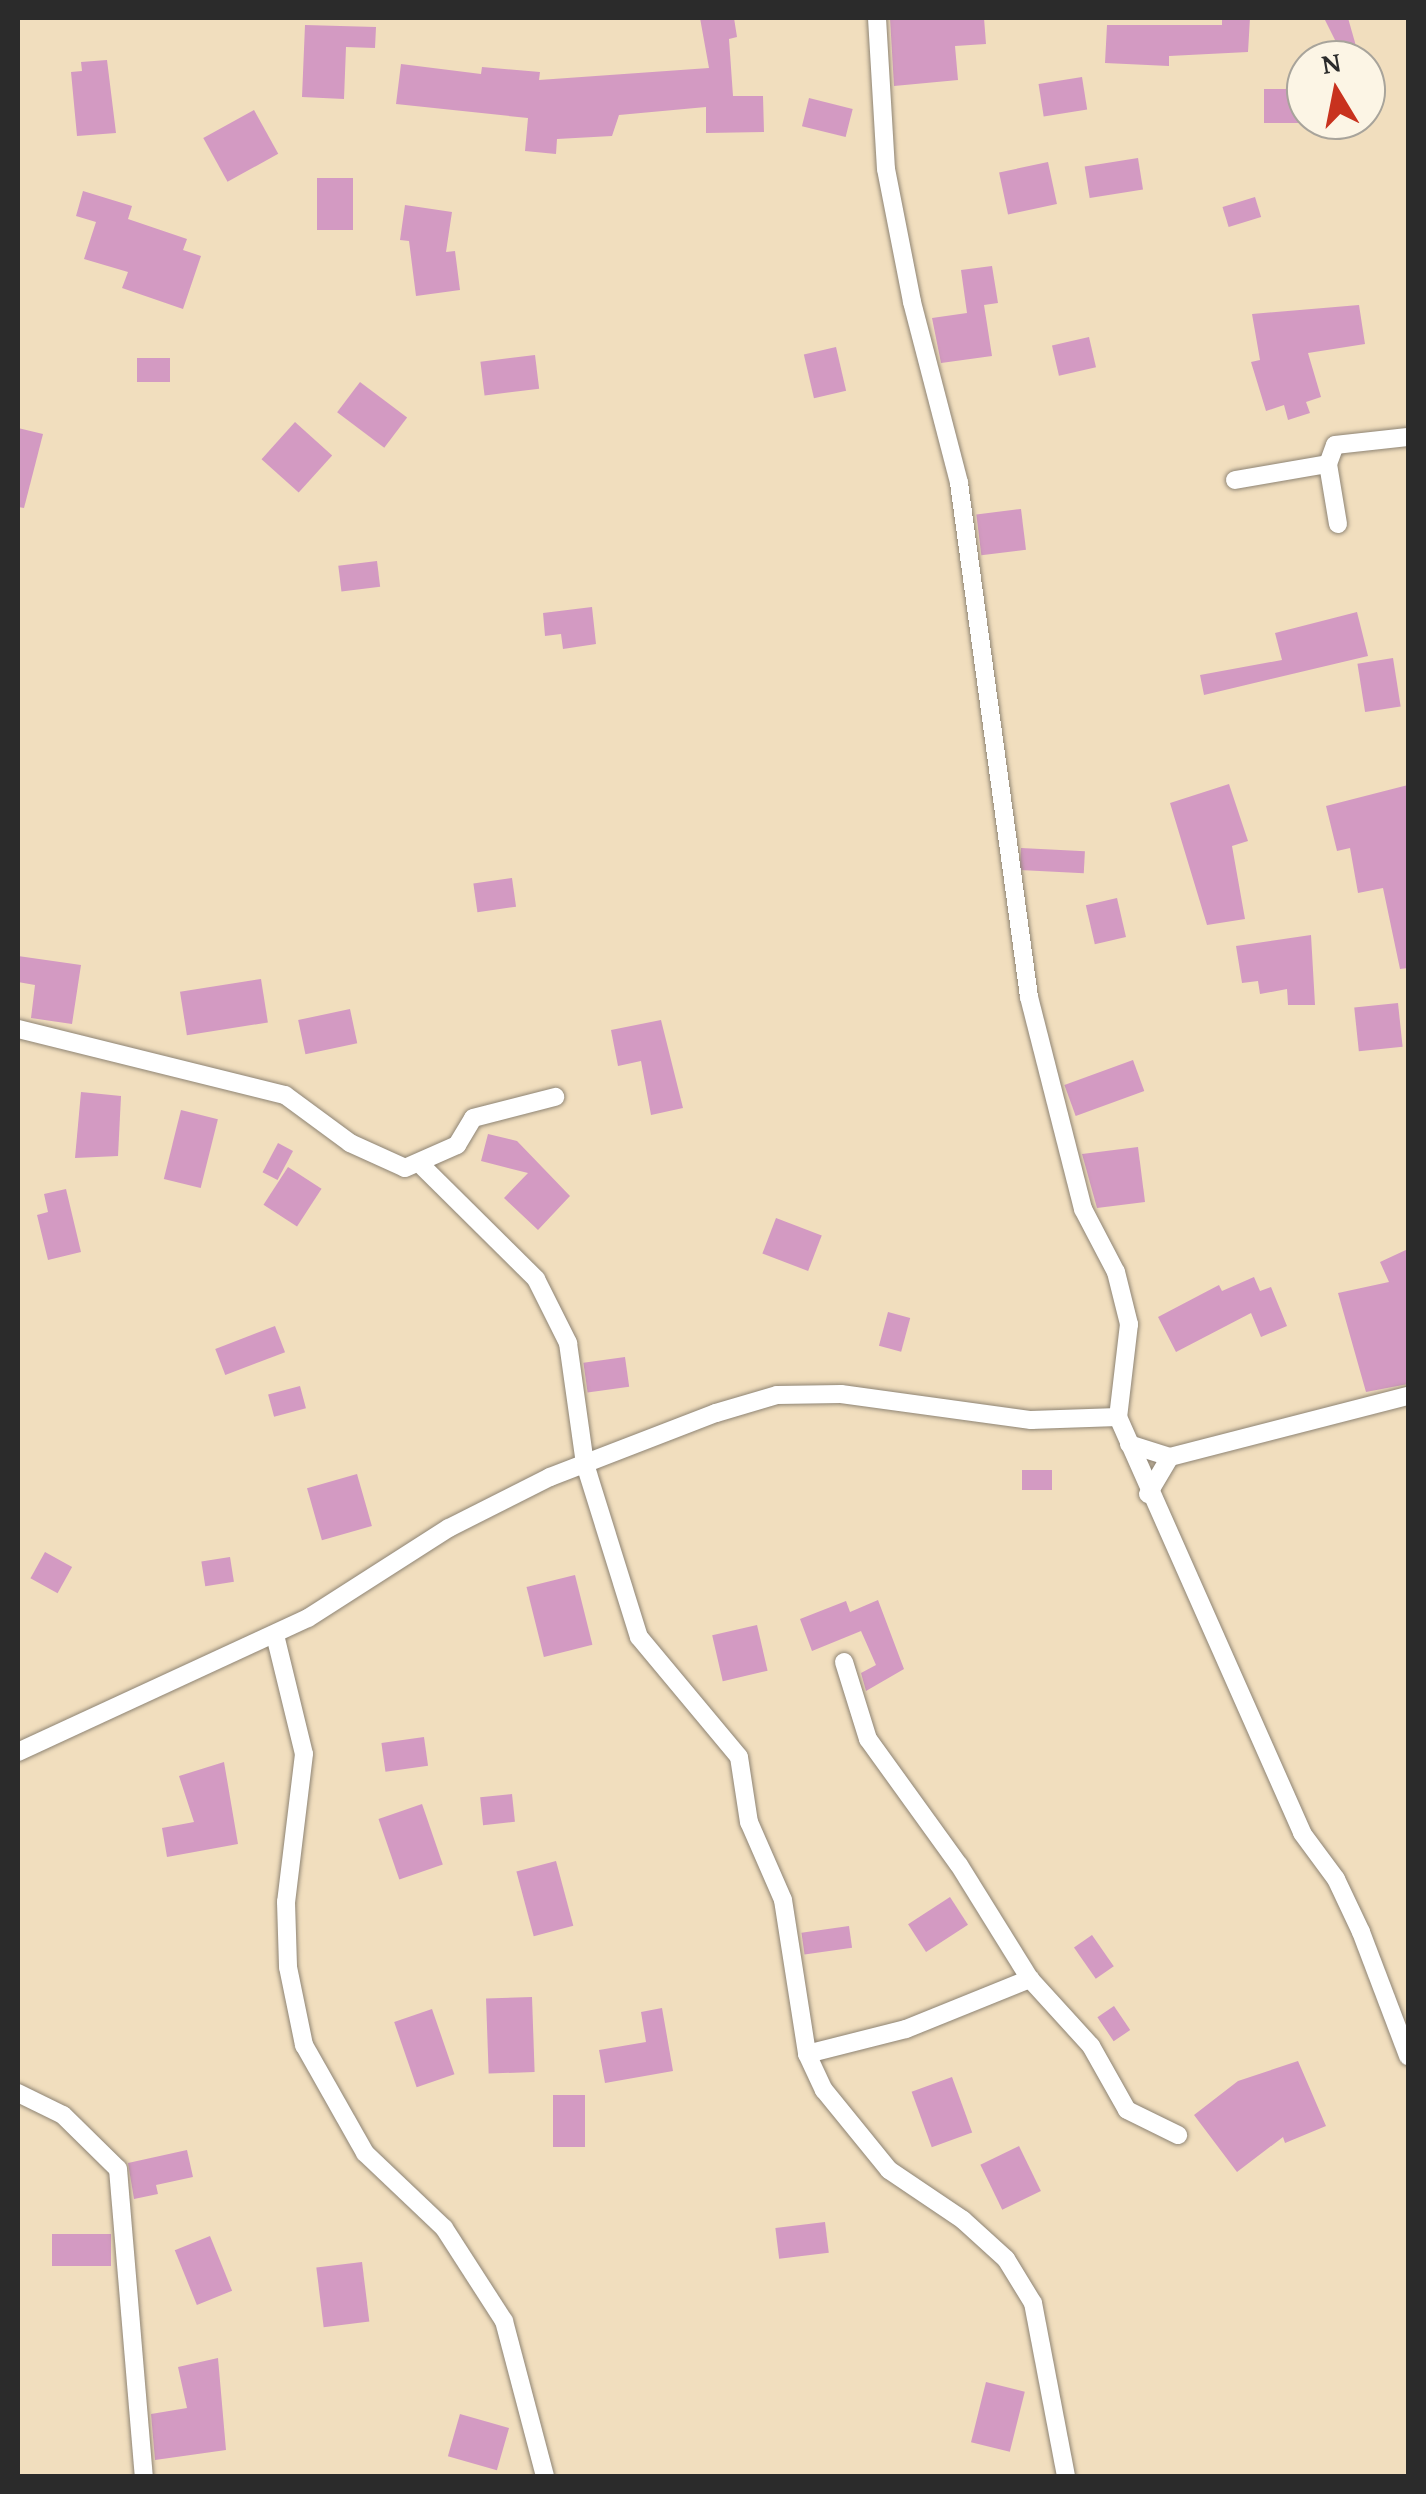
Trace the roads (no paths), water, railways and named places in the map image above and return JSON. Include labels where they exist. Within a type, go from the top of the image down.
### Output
[{"type":"street","points":[[877,18],[886,169],[965,518],[1029,997],[1083,1209],[1116,1272],[1129,1324],[1118,1417],[1148,1494],[1252,1708],[1302,1833],[1336,1878],[1361,1932],[1408,2056]]},
{"type":"street","points":[[1338,524],[1328,464],[1334,445],[1408,437]]},
{"type":"street","points":[[1235,480],[1328,464]]},
{"type":"street","points":[[18,1029],[285,1094],[350,1143],[404,1168],[421,1165],[456,1146],[473,1118],[555,1096]]},
{"type":"street","points":[[421,1165],[536,1278],[568,1343],[586,1464],[640,1637],[739,1756],[749,1822],[783,1900],[807,2054],[824,2090],[889,2170],[963,2220],[1006,2259],[1033,2303],[1066,2476]]},
{"type":"street","points":[[18,1752],[274,1634],[449,1528],[586,1464],[777,1395],[900,1400],[1031,1420],[1118,1417]]},
{"type":"street","points":[[1129,1444],[1170,1458],[1408,1396]]},
{"type":"street","points":[[1148,1494],[1170,1458]]},
{"type":"street","points":[[274,1634],[304,1754],[286,1902],[288,1966],[304,2045],[365,2152],[444,2228],[504,2321],[545,2476]]},
{"type":"street","points":[[844,1662],[868,1739],[959,1865],[1030,1979],[1091,2046],[1127,2110],[1178,2135]]},
{"type":"street","points":[[807,2054],[906,2029],[1030,1979]]},
{"type":"street","points":[[18,2093],[63,2115],[118,2169],[144,2476]]}]
